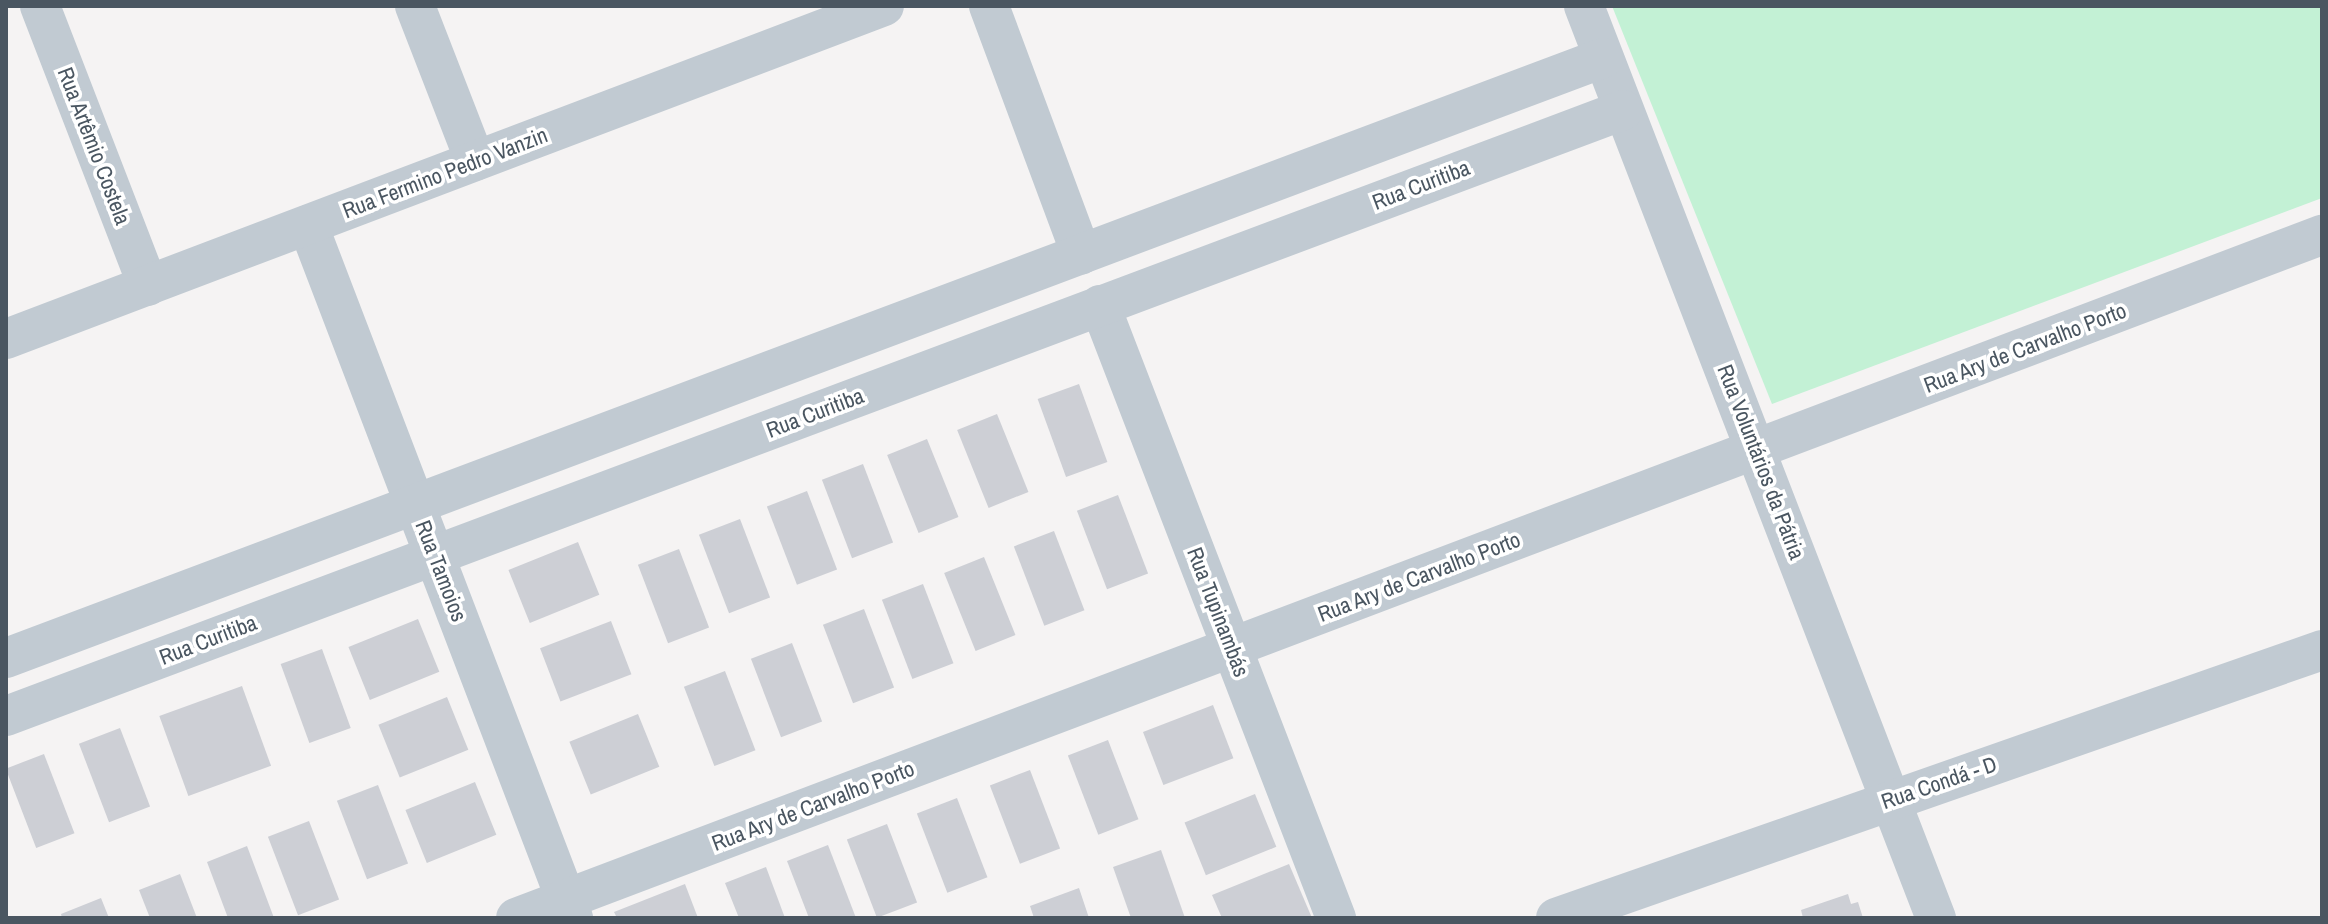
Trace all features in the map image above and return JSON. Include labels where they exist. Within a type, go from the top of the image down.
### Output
[{"type":"street","name":"Rua Artêmio Costela","points":[[40,6],[148,286]]},
{"type":"street","points":[[415,6],[475,161]]},
{"type":"street","name":"Rua Fermino Pedro Vanzin","points":[[6,339],[884,6]]},
{"type":"street","points":[[989,6],[1081,254]]},
{"type":"street","name":"Rua Voluntários da Pátria","points":[[1584,6],[1936,918]]},
{"type":"street","points":[[6,658],[1603,58]]},
{"type":"street","name":"Rua Curitiba","points":[[6,716],[1623,110]]},
{"type":"street","name":"Rua Tamoios","points":[[308,225],[570,908]]},
{"type":"street","name":"Rua Ary de Carvalho Porto","points":[[516,918],[570,908],[1232,648],[2322,235]]},
{"type":"street","name":"Rua Tupinambás","points":[[1100,305],[1336,918]]},
{"type":"street","name":"Rua Condá - D","points":[[1556,918],[2322,650]]},
{"type":"green space","points":[[1612,6],[2322,6],[2322,198],[1772,404]]},
{"type":"building","points":[[1079,384],[1107,462],[1066,477],[1038,399]]},
{"type":"building","points":[[997,414],[1028,492],[989,508],[957,430]]},
{"type":"building","points":[[927,439],[958,517],[919,533],[887,455]]},
{"type":"building","points":[[863,464],[893,542],[852,558],[822,480]]},
{"type":"building","points":[[807,491],[837,569],[797,585],[767,506]]},
{"type":"building","points":[[1118,495],[1148,573],[1107,589],[1077,511]]},
{"type":"building","points":[[740,519],[770,597],[729,613],[699,535]]},
{"type":"building","points":[[1054,531],[1084,610],[1044,626],[1014,546]]},
{"type":"building","points":[[578,542],[599,595],[530,623],[508,570]]},
{"type":"building","points":[[679,549],[709,627],[668,643],[638,565]]},
{"type":"building","points":[[984,557],[1015,635],[976,651],[944,573]]},
{"type":"building","points":[[923,584],[953,663],[912,679],[882,600]]},
{"type":"building","points":[[864,609],[894,687],[853,703],[823,625]]},
{"type":"building","points":[[418,619],[439,672],[370,700],[348,647]]},
{"type":"building","points":[[611,621],[631,674],[560,701],[540,648]]},
{"type":"building","points":[[792,643],[822,721],[781,737],[751,659]]},
{"type":"building","points":[[322,649],[351,728],[309,743],[281,664]]},
{"type":"building","points":[[725,671],[755,750],[714,766],[684,687]]},
{"type":"building","points":[[242,686],[271,766],[188,796],[159,716]]},
{"type":"building","points":[[447,697],[468,750],[400,778],[378,725]]},
{"type":"building","points":[[1213,705],[1233,758],[1163,785],[1143,732]]},
{"type":"building","points":[[638,714],[659,767],[591,795],[569,742]]},
{"type":"building","points":[[120,728],[150,806],[109,822],[79,744]]},
{"type":"building","points":[[1108,740],[1138,819],[1098,835],[1068,755]]},
{"type":"building","points":[[44,754],[74,833],[36,848],[6,769]]},
{"type":"building","points":[[1030,770],[1060,848],[1020,864],[990,785]]},
{"type":"building","points":[[475,782],[496,835],[427,863],[405,810]]},
{"type":"building","points":[[378,785],[408,863],[367,879],[337,801]]},
{"type":"building","points":[[1255,794],[1276,847],[1206,875],[1185,822]]},
{"type":"building","points":[[957,798],[987,877],[947,893],[917,813]]},
{"type":"building","points":[[309,821],[339,899],[298,915],[268,837]]},
{"type":"building","points":[[887,824],[917,902],[877,918],[847,839]]},
{"type":"building","points":[[828,845],[856,918],[809,918],[787,861]]},
{"type":"building","points":[[247,846],[274,918],[228,918],[207,862]]},
{"type":"building","points":[[1161,850],[1185,918],[1131,918],[1113,867]]},
{"type":"building","points":[[1289,864],[1312,918],[1222,918],[1212,895]]},
{"type":"building","points":[[766,867],[785,918],[739,918],[725,883]]},
{"type":"building","points":[[180,874],[197,918],[150,918],[139,890]]},
{"type":"building","points":[[685,884],[698,918],[617,918],[614,912]]},
{"type":"building","points":[[1079,888],[1089,918],[1034,918],[1030,906]]},
{"type":"building","points":[[1848,894],[1851,904],[1858,902],[1863,918],[1803,918],[1801,910]]},
{"type":"building","points":[[101,898],[109,918],[62,918],[61,914]]}]
